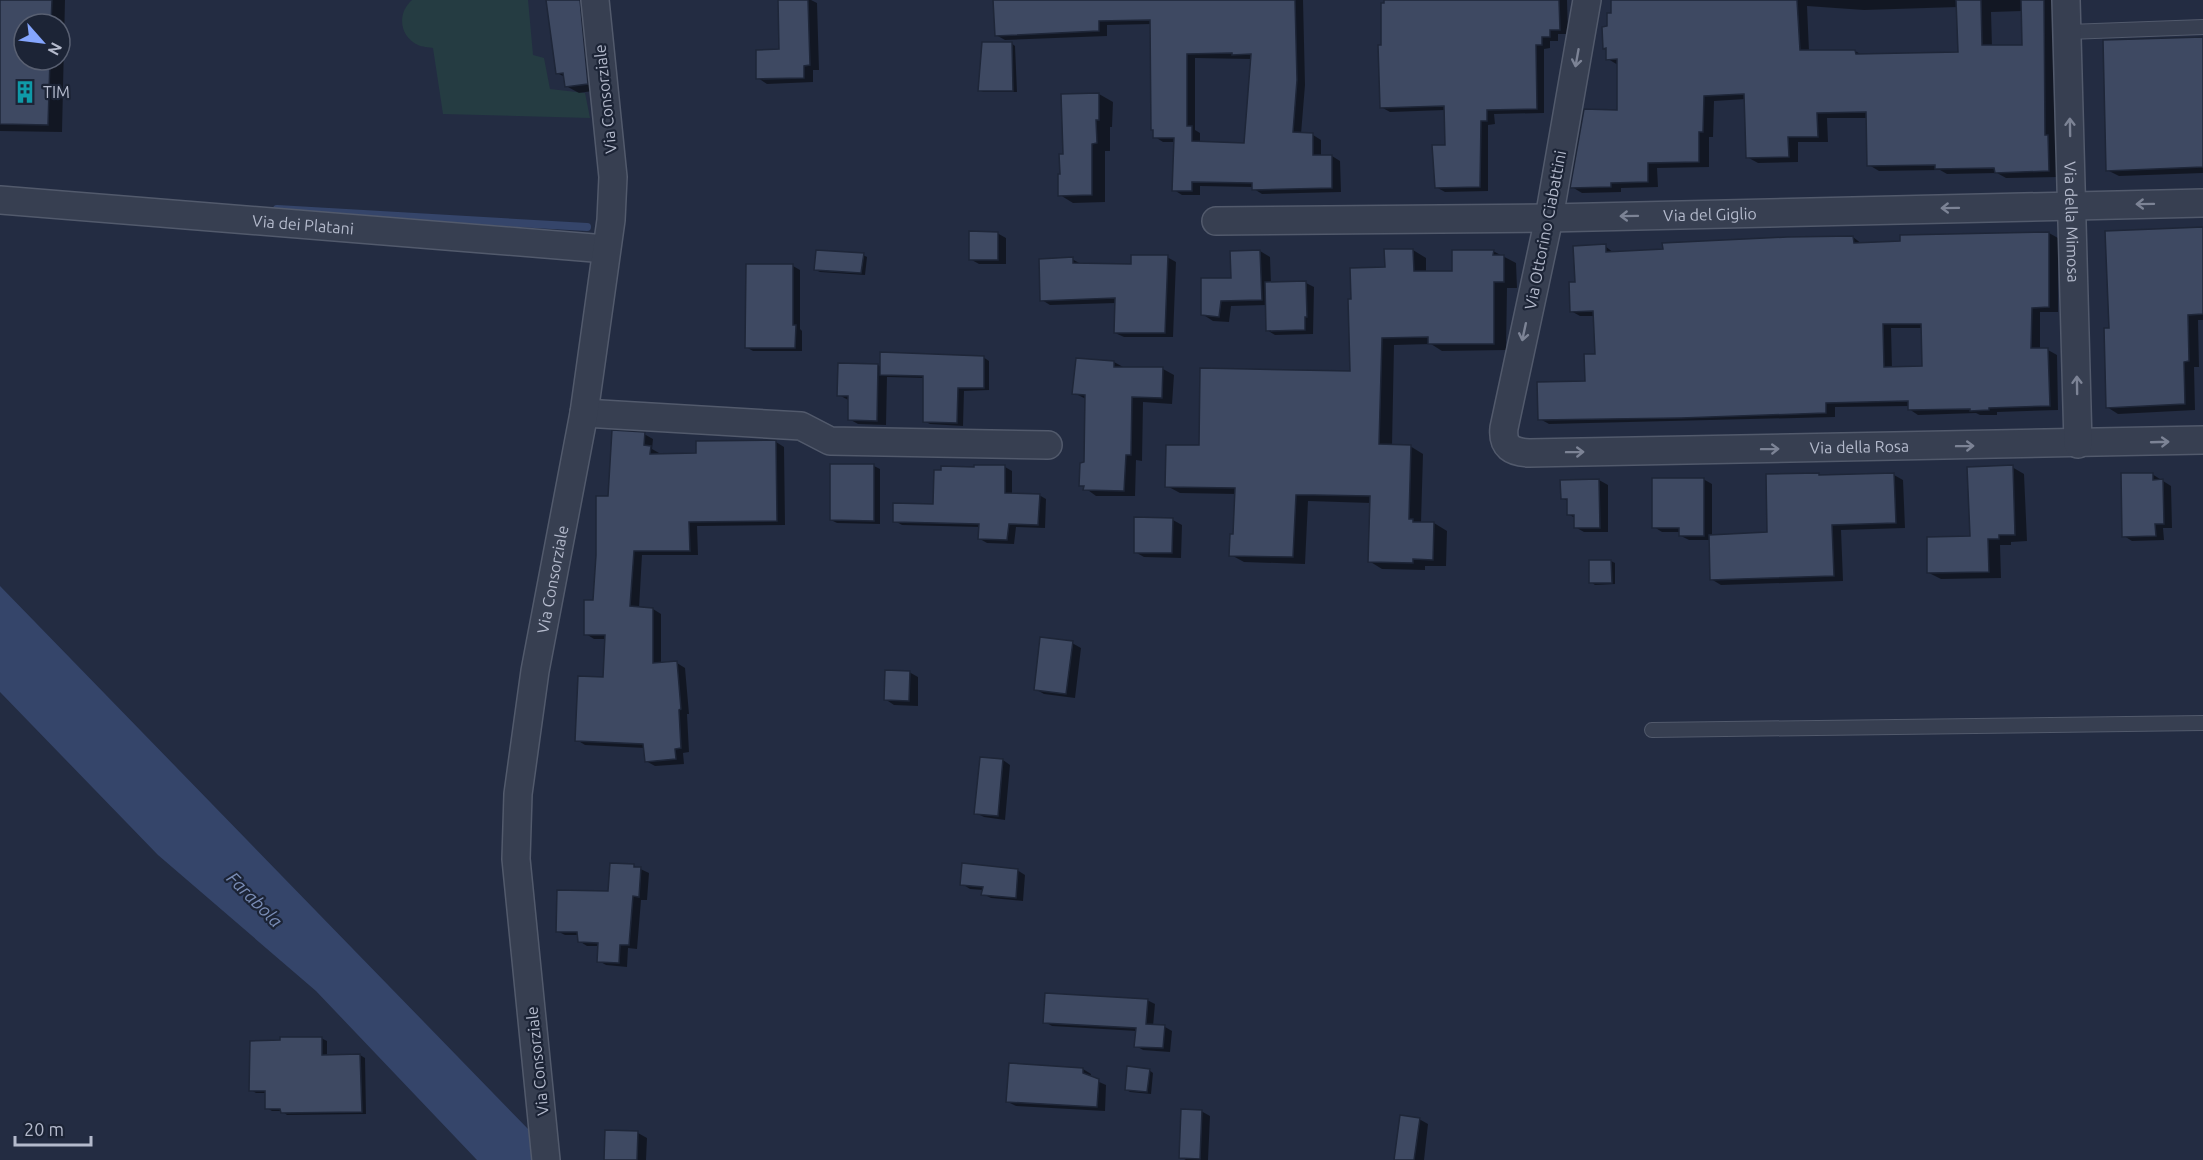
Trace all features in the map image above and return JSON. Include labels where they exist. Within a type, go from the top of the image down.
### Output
[{"type":"street","name":"Via Consorziale","points":[[546,1160],[516,860],[519,794],[535,671],[584,413],[611,220],[613,177],[595,0]]},
{"type":"street","name":"Via Ottorino Ciabattini","points":[[1517,452],[1506,445],[1503,428],[1549,218],[1587,0]]},
{"type":"street","name":"Via della Mimosa","points":[[2066,0],[2078,444]]},
{"type":"street","name":"Via dei Platani","points":[[0,200],[606,249]]},
{"type":"street","name":"Via del Giglio","points":[[1216,221],[1549,218],[2203,203]]},
{"type":"street","points":[[584,413],[801,426],[830,441],[1048,445]]},
{"type":"street","name":"Via della Rosa","points":[[1517,452],[2078,444],[2203,440]]},
{"type":"lane","points":[[2068,32],[2203,27]]},
{"type":"lane","points":[[1652,730],[2203,723]]},
{"type":"green space","points":[[412,0],[528,0],[533,55],[544,58],[550,89],[585,93],[590,118],[443,114],[433,48],[418,45],[412,41],[402,24],[404,11]]},
{"type":"water","name":"Farabola","points":[[0,586],[530,1131],[535,1160],[477,1160],[316,991],[158,855],[0,692]]},
{"type":"building","name":"TIM","points":[[0,0],[52,0],[52,12],[12,12],[12,72],[50,72],[48,125],[0,124]]},
{"type":"building","points":[[546,0],[580,0],[588,84],[565,87],[563,73],[556,74]]},
{"type":"building","points":[[778,0],[808,0],[810,65],[804,66],[804,78],[756,79],[756,50],[779,49]]},
{"type":"building","points":[[993,0],[1295,0],[1297,80],[1293,132],[1313,133],[1313,155],[1332,155],[1332,188],[1252,190],[1252,183],[1192,182],[1192,191],[1172,191],[1174,138],[1153,138],[1153,130],[1151,130],[1150,20],[1099,21],[1099,31],[995,36]],"holes":[[[1232,53],[1232,55],[1251,54],[1244,143],[1192,141],[1192,126],[1187,126],[1187,54]]]},
{"type":"building","points":[[1384,0],[1559,0],[1560,30],[1550,30],[1550,37],[1542,37],[1542,45],[1536,45],[1537,109],[1487,110],[1487,121],[1481,121],[1480,187],[1435,188],[1432,145],[1445,145],[1444,106],[1380,108],[1378,45],[1381,45],[1381,3],[1384,3]]},
{"type":"building","points":[[1611,0],[1797,0],[1800,50],[1855,50],[1856,54],[1958,52],[1956,0],[1981,0],[1982,45],[2022,45],[2021,0],[2044,0],[2045,135],[2048,135],[2049,171],[1995,173],[1994,168],[1935,169],[1935,165],[1867,166],[1866,112],[1817,113],[1818,137],[1788,137],[1789,157],[1746,158],[1744,94],[1704,96],[1703,132],[1699,132],[1699,162],[1648,163],[1648,182],[1611,183],[1611,187],[1570,188],[1584,109],[1617,110],[1617,59],[1606,60],[1606,48],[1603,49],[1602,27],[1607,26],[1607,13],[1611,13]]},
{"type":"building","points":[[2203,37],[2203,167],[2106,171],[2103,40]]},
{"type":"building","points":[[982,42],[1012,42],[1013,91],[978,91]]},
{"type":"building","points":[[1099,93],[1099,120],[1096,120],[1097,143],[1092,144],[1092,195],[1058,196],[1059,154],[1063,154],[1061,94]]},
{"type":"building","points":[[2203,227],[2203,314],[2188,315],[2189,361],[2184,362],[2185,404],[2106,408],[2104,328],[2109,328],[2105,231]]},
{"type":"building","points":[[969,231],[998,232],[998,260],[969,260]]},
{"type":"building","points":[[2049,232],[2049,307],[2032,308],[2031,348],[2048,348],[2050,406],[1989,408],[1989,410],[1970,411],[1970,409],[1908,410],[1908,401],[1826,403],[1826,413],[1538,420],[1537,382],[1585,381],[1584,354],[1595,354],[1593,311],[1570,312],[1569,282],[1575,282],[1573,246],[1606,244],[1606,252],[1663,249],[1662,243],[1787,237],[1853,236],[1854,243],[1900,241],[1900,235]],"holes":[[[1883,324],[1921,324],[1922,366],[1884,367]]]},
{"type":"building","points":[[1384,249],[1413,249],[1414,271],[1452,271],[1452,250],[1494,250],[1493,255],[1504,255],[1504,282],[1494,282],[1494,344],[1428,344],[1428,337],[1382,338],[1379,444],[1411,445],[1409,519],[1413,519],[1413,522],[1434,522],[1433,560],[1413,559],[1413,563],[1368,562],[1370,496],[1296,495],[1293,557],[1229,556],[1230,534],[1233,534],[1235,488],[1165,487],[1166,445],[1199,445],[1200,368],[1350,371],[1348,299],[1351,299],[1350,268],[1385,267]]},
{"type":"building","points":[[816,250],[864,253],[861,273],[814,270]]},
{"type":"building","points":[[1260,250],[1262,300],[1221,301],[1219,317],[1201,315],[1201,278],[1231,278],[1230,251]]},
{"type":"building","points":[[1131,255],[1168,255],[1165,333],[1114,333],[1115,298],[1040,301],[1039,259],[1073,257],[1073,263],[1131,264]]},
{"type":"building","points":[[746,264],[793,264],[795,348],[745,348]]},
{"type":"building","points":[[1306,281],[1305,330],[1266,331],[1265,282]]},
{"type":"building","points":[[880,352],[984,356],[984,388],[958,388],[957,423],[923,422],[923,376],[880,375]]},
{"type":"building","points":[[1076,358],[1114,361],[1114,367],[1163,367],[1162,398],[1132,397],[1131,455],[1126,455],[1124,491],[1083,490],[1084,486],[1079,486],[1080,463],[1084,462],[1085,395],[1072,394]]},
{"type":"building","points":[[838,363],[878,364],[877,421],[848,420],[848,396],[837,396]]},
{"type":"building","points":[[612,430],[645,432],[644,445],[651,446],[650,454],[696,453],[696,441],[776,440],[777,521],[689,522],[690,551],[634,551],[630,606],[653,608],[653,663],[677,661],[681,748],[675,749],[676,759],[645,762],[643,744],[575,741],[578,676],[603,677],[605,635],[584,635],[584,600],[593,600],[596,496],[608,496]]},
{"type":"building","points":[[830,464],[874,464],[874,521],[830,520]]},
{"type":"building","points":[[974,465],[1005,465],[1005,493],[1040,494],[1038,525],[1009,524],[1007,540],[978,539],[979,524],[893,522],[893,503],[933,504],[934,470],[941,470],[941,466],[974,467]]},
{"type":"building","points":[[2013,465],[2015,535],[1999,535],[1999,539],[1988,539],[1989,572],[1927,573],[1927,537],[1970,536],[1967,467]]},
{"type":"building","points":[[1819,473],[1819,475],[1894,473],[1896,523],[1832,525],[1834,576],[1710,580],[1709,535],[1767,532],[1766,474]]},
{"type":"building","points":[[2121,473],[2153,473],[2153,480],[2163,479],[2164,524],[2155,524],[2156,536],[2122,537]]},
{"type":"building","points":[[1652,478],[1704,478],[1704,536],[1679,536],[1679,528],[1652,528]]},
{"type":"building","points":[[1599,479],[1600,528],[1574,528],[1574,515],[1567,515],[1567,499],[1561,499],[1560,480]]},
{"type":"building","points":[[1134,517],[1173,518],[1172,553],[1134,553]]},
{"type":"building","points":[[1589,560],[1611,560],[1612,583],[1589,583]]},
{"type":"building","points":[[1040,637],[1073,641],[1066,694],[1034,690]]},
{"type":"building","points":[[885,670],[910,671],[909,701],[884,700]]},
{"type":"building","points":[[980,757],[1003,759],[998,816],[974,814]]},
{"type":"building","points":[[610,863],[634,864],[634,867],[641,867],[639,897],[633,896],[629,945],[620,945],[619,963],[597,962],[598,943],[578,942],[577,932],[556,932],[557,890],[608,891]]},
{"type":"building","points":[[962,863],[1018,869],[1016,898],[981,895],[983,887],[960,885]]},
{"type":"building","points":[[1045,993],[1148,999],[1146,1024],[1165,1025],[1163,1048],[1134,1047],[1136,1028],[1043,1023]]},
{"type":"building","points":[[280,1037],[322,1037],[322,1055],[360,1054],[362,1112],[281,1113],[280,1109],[265,1109],[265,1091],[249,1091],[250,1041],[280,1040]]},
{"type":"building","points":[[1009,1063],[1083,1068],[1083,1073],[1099,1079],[1097,1107],[1006,1102]]},
{"type":"building","points":[[1127,1066],[1150,1069],[1147,1092],[1125,1090]]},
{"type":"building","points":[[1181,1109],[1202,1110],[1200,1159],[1179,1158]]},
{"type":"building","points":[[1400,1115],[1420,1118],[1414,1160],[1394,1160]]},
{"type":"building","points":[[605,1130],[638,1131],[637,1160],[604,1160]]},
{"type":"waterway","points":[[277,209],[587,227]]},
{"type":"place","name":"TIM","points":[[25,92]]}]
